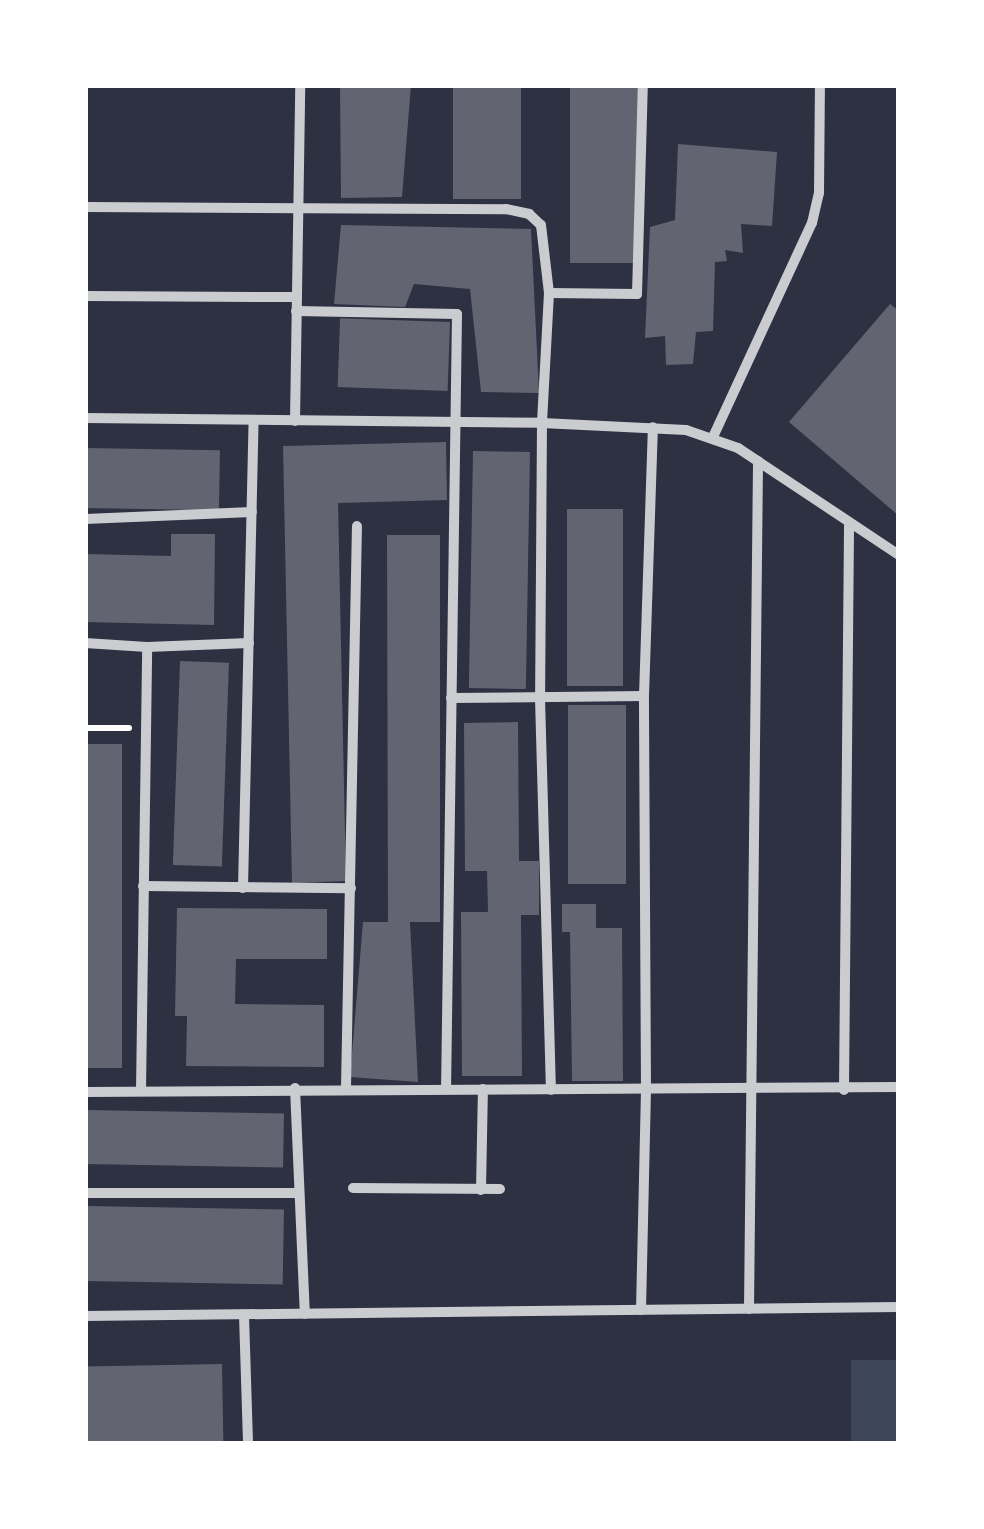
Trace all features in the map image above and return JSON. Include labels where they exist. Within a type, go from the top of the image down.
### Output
[{"type":"street","points":[[295,421],[300,85]]},
{"type":"street","points":[[549,293],[637,294],[643,85]]},
{"type":"street","points":[[713,436],[812,223],[818,193],[820,85]]},
{"type":"street","points":[[85,208],[297,207],[529,214],[541,224],[549,293],[542,423],[540,698],[551,1090]]},
{"type":"street","points":[[85,296],[297,296]]},
{"type":"street","points":[[296,311],[458,314],[446,1089]]},
{"type":"street","points":[[85,418],[542,423],[653,427],[713,436],[758,460],[848,526],[899,555]]},
{"type":"street","points":[[243,888],[254,420]]},
{"type":"street","points":[[641,1310],[646,1090],[644,696],[653,427]]},
{"type":"street","points":[[749,1309],[758,460]]},
{"type":"street","points":[[85,519],[252,512]]},
{"type":"street","points":[[346,1087],[358,526]]},
{"type":"street","points":[[844,1090],[848,526]]},
{"type":"street","points":[[85,643],[147,647],[249,643]]},
{"type":"street","points":[[141,1091],[147,647]]},
{"type":"street","points":[[451,698],[644,696]]},
{"type":"street","points":[[143,886],[351,888]]},
{"type":"street","points":[[85,1092],[346,1087],[899,1087]]},
{"type":"street","points":[[295,1088],[304,1314]]},
{"type":"street","points":[[481,1190],[483,1090]]},
{"type":"street","points":[[353,1188],[500,1189]]},
{"type":"street","points":[[85,1193],[300,1193]]},
{"type":"street","points":[[85,1316],[899,1307]]},
{"type":"street","points":[[244,1315],[248,1444]]},
{"type":"path","points":[[85,728],[146,728]]},
{"type":"shaded area","points":[[851,1360],[899,1360],[899,1444],[851,1444]]},
{"type":"building","points":[[340,85],[411,85],[402,197],[341,198]]},
{"type":"building","points":[[453,85],[521,85],[521,199],[453,199]]},
{"type":"building","points":[[570,85],[641,85],[641,263],[570,263]]},
{"type":"building","points":[[678,144],[777,152],[772,226],[741,224],[743,253],[725,250],[727,261],[715,262],[713,331],[696,332],[693,364],[666,365],[665,336],[645,338],[650,227],[675,220]]},
{"type":"building","points":[[341,225],[531,229],[539,393],[481,392],[470,289],[414,284],[405,307],[334,304]]},
{"type":"building","points":[[890,304],[899,311],[899,516],[789,422]]},
{"type":"building","points":[[340,318],[450,322],[448,391],[338,387]]},
{"type":"building","points":[[446,442],[447,500],[338,503],[346,881],[292,883],[283,446]]},
{"type":"building","points":[[85,448],[220,450],[219,510],[85,508]]},
{"type":"building","points":[[473,451],[530,452],[526,689],[469,688]]},
{"type":"building","points":[[567,509],[623,509],[623,686],[567,686]]},
{"type":"building","points":[[171,534],[215,534],[214,625],[85,622],[85,554],[171,556]]},
{"type":"building","points":[[387,535],[440,535],[440,922],[410,922],[418,1082],[350,1077],[363,922],[388,922]]},
{"type":"building","points":[[180,661],[229,663],[222,867],[173,865]]},
{"type":"building","points":[[568,705],[626,705],[626,884],[568,884]]},
{"type":"building","points":[[518,722],[519,861],[539,861],[539,915],[521,915],[522,1076],[462,1076],[461,912],[488,912],[487,871],[465,871],[464,723]]},
{"type":"building","points":[[85,744],[122,744],[122,1068],[85,1068]]},
{"type":"building","points":[[562,904],[596,904],[596,928],[622,928],[623,1081],[572,1081],[570,932],[562,932]]},
{"type":"building","points":[[177,908],[327,909],[327,959],[236,959],[235,1004],[324,1005],[324,1067],[186,1066],[187,1016],[175,1016]]},
{"type":"building","points":[[85,1110],[284,1113],[283,1167],[85,1164]]},
{"type":"building","points":[[85,1206],[284,1209],[283,1284],[85,1281]]},
{"type":"building","points":[[222,1364],[223,1444],[86,1444],[85,1366]]}]
